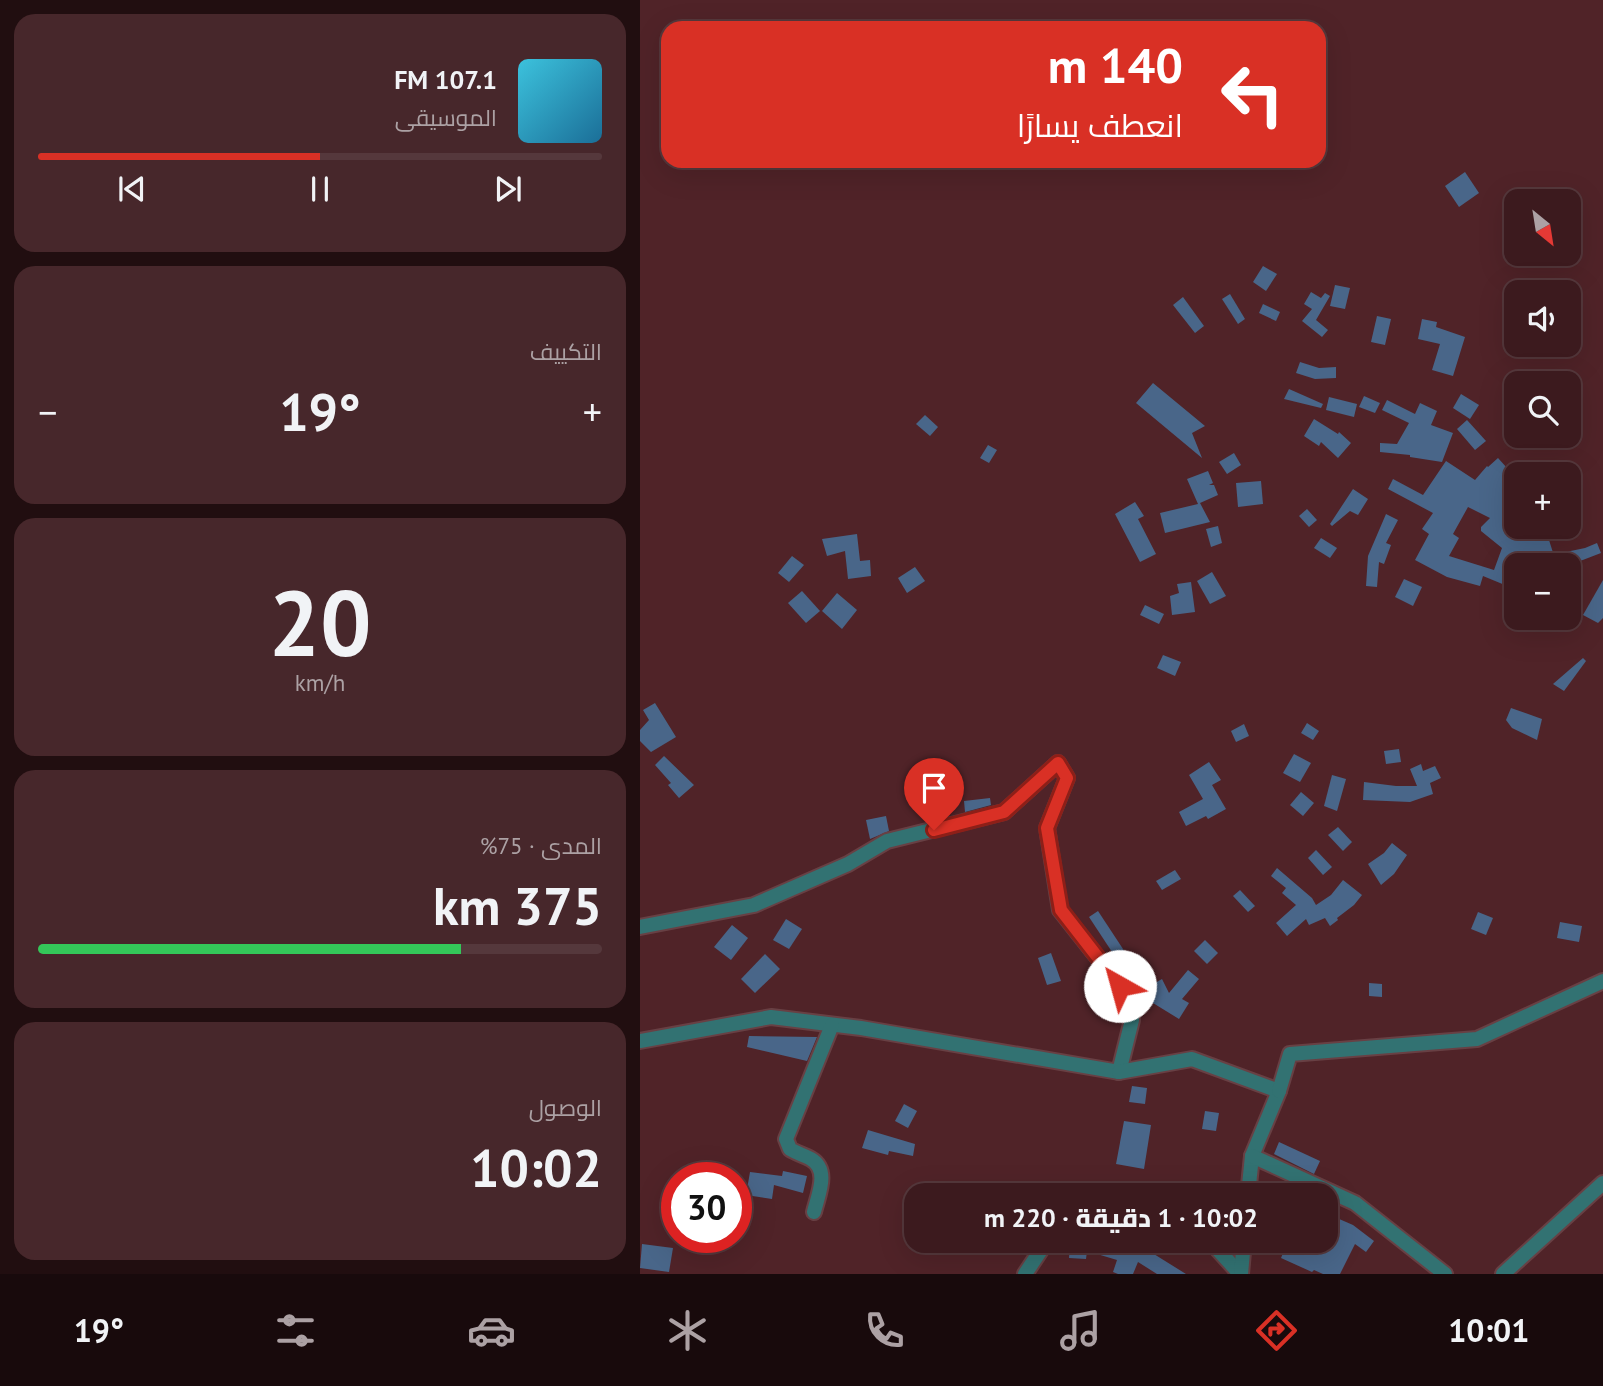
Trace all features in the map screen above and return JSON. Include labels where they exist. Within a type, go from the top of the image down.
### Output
[{"type":"street","points":[[640,927],[754,905],[848,864],[887,841],[1004,812],[1058,763],[1067,778],[1047,828],[1061,910],[1120,986],[1132,1020],[1119,1072]]},
{"type":"street","points":[[1249,1183],[1252,1156],[1279,1091],[1290,1054],[1477,1039],[1602,981]]},
{"type":"street","points":[[640,1041],[771,1017],[861,1027],[1119,1072],[1192,1059],[1279,1091]]},
{"type":"street","points":[[814,1212],[822,1177],[821,1170],[811,1159],[790,1149],[786,1139],[832,1025]]},
{"type":"street","points":[[1252,1156],[1355,1203],[1445,1274]]},
{"type":"street","points":[[1503,1274],[1602,1183]]},
{"type":"street","points":[[1025,1274],[1039,1253]]},
{"type":"street","points":[[1221,1253],[1241,1274]]},
{"type":"street","points":[[1241,1274],[1243,1253]]},
{"type":"building","points":[[1465,172],[1479,193],[1459,207],[1445,186]]},
{"type":"building","points":[[1263,266],[1277,274],[1266,291],[1253,282]]},
{"type":"building","points":[[1335,285],[1350,288],[1345,309],[1330,306]]},
{"type":"building","points":[[1311,292],[1321,298],[1325,293],[1330,296],[1316,320],[1328,330],[1322,337],[1302,321],[1312,309],[1304,304]]},
{"type":"building","points":[[1230,294],[1245,319],[1238,324],[1222,299]]},
{"type":"building","points":[[1183,297],[1204,326],[1195,333],[1173,305]]},
{"type":"building","points":[[1263,304],[1280,312],[1276,321],[1259,313]]},
{"type":"building","points":[[1377,316],[1391,319],[1385,345],[1371,342]]},
{"type":"building","points":[[1422,319],[1437,322],[1436,327],[1465,337],[1453,376],[1432,370],[1440,344],[1418,339]]},
{"type":"building","points":[[1300,362],[1319,368],[1336,367],[1336,378],[1315,379],[1296,373]]},
{"type":"building","points":[[1153,383],[1205,426],[1192,433],[1202,458],[1136,403]]},
{"type":"building","points":[[1289,389],[1323,404],[1321,408],[1284,399]]},
{"type":"building","points":[[1461,394],[1479,405],[1470,419],[1453,408]]},
{"type":"building","points":[[1364,396],[1380,403],[1375,413],[1359,407]]},
{"type":"building","points":[[1329,397],[1357,404],[1354,417],[1326,410]]},
{"type":"building","points":[[1387,400],[1415,414],[1420,403],[1437,411],[1431,425],[1453,433],[1442,462],[1380,452],[1380,443],[1397,444],[1409,423],[1382,410]]},
{"type":"building","points":[[925,415],[938,427],[930,436],[916,424]]},
{"type":"building","points":[[1314,419],[1338,434],[1339,432],[1351,443],[1338,458],[1321,442],[1319,446],[1304,436]]},
{"type":"building","points":[[1467,420],[1486,441],[1475,450],[1457,429]]},
{"type":"building","points":[[988,445],[997,450],[989,463],[980,458]]},
{"type":"building","points":[[1234,453],[1241,465],[1227,474],[1219,462]]},
{"type":"building","points":[[1498,458],[1504,465],[1504,539],[1546,539],[1549,540],[1553,553],[1504,553],[1504,585],[1483,576],[1480,586],[1447,577],[1415,560],[1429,534],[1422,529],[1433,513],[1388,489],[1393,479],[1423,495],[1446,461],[1475,480]],"holes":[[[1468,507],[1490,518],[1481,527],[1481,531],[1502,548],[1494,570],[1449,556],[1459,538],[1453,534]]]},
{"type":"building","points":[[1208,471],[1213,483],[1209,485],[1214,485],[1218,495],[1200,503],[1210,522],[1165,533],[1160,513],[1198,504],[1187,479]]},
{"type":"building","points":[[1261,481],[1263,504],[1238,507],[1236,483]]},
{"type":"building","points":[[1353,489],[1368,499],[1358,515],[1350,511],[1332,526],[1330,524]]},
{"type":"building","points":[[1135,502],[1144,516],[1138,519],[1156,554],[1140,562],[1115,514]]},
{"type":"building","points":[[1307,509],[1317,520],[1309,527],[1299,516]]},
{"type":"building","points":[[1386,514],[1398,520],[1386,543],[1391,545],[1384,564],[1379,562],[1377,587],[1366,586],[1368,556]]},
{"type":"building","points":[[1218,526],[1222,543],[1211,547],[1206,529]]},
{"type":"building","points":[[857,534],[860,561],[870,560],[871,576],[848,579],[845,551],[827,556],[822,539]]},
{"type":"building","points":[[1321,538],[1337,548],[1330,558],[1314,548]]},
{"type":"building","points":[[1597,543],[1601,553],[1581,561],[1581,553],[1561,553]]},
{"type":"building","points":[[792,556],[804,565],[789,582],[778,573]]},
{"type":"building","points":[[915,567],[925,581],[907,593],[898,578]]},
{"type":"building","points":[[1212,572],[1226,596],[1210,604],[1197,581]]},
{"type":"building","points":[[1404,579],[1422,587],[1413,606],[1395,597]]},
{"type":"building","points":[[1603,580],[1603,618],[1598,623],[1583,615]]},
{"type":"building","points":[[1191,582],[1195,612],[1172,615],[1170,596],[1179,593],[1177,584]]},
{"type":"building","points":[[802,591],[820,611],[806,623],[788,603]]},
{"type":"building","points":[[837,593],[857,610],[842,629],[822,611]]},
{"type":"building","points":[[1145,605],[1164,614],[1159,624],[1140,615]]},
{"type":"building","points":[[1163,655],[1181,662],[1175,676],[1157,668]]},
{"type":"building","points":[[1583,658],[1586,661],[1564,691],[1553,684]]},
{"type":"building","points":[[655,703],[676,737],[651,752],[640,741],[640,730],[649,720],[643,710]]},
{"type":"building","points":[[1511,708],[1542,719],[1537,740],[1512,728],[1506,720]]},
{"type":"building","points":[[1307,723],[1319,731],[1313,740],[1301,733]]},
{"type":"building","points":[[1244,724],[1249,736],[1236,742],[1231,731]]},
{"type":"building","points":[[1399,749],[1401,762],[1386,764],[1384,751]]},
{"type":"building","points":[[1294,754],[1311,763],[1300,782],[1283,773]]},
{"type":"building","points":[[664,756],[694,785],[679,798],[668,785],[671,783],[655,765]]},
{"type":"building","points":[[1209,762],[1221,780],[1212,785],[1226,809],[1208,819],[1206,816],[1186,826],[1179,812],[1203,799],[1189,775]]},
{"type":"building","points":[[1421,764],[1423,771],[1435,766],[1441,778],[1430,783],[1433,794],[1410,802],[1363,800],[1364,782],[1417,786],[1410,769]]},
{"type":"building","points":[[1332,775],[1346,779],[1337,811],[1324,806]]},
{"type":"building","points":[[1301,792],[1314,803],[1303,816],[1290,805]]},
{"type":"building","points":[[990,798],[991,805],[965,812],[964,801]]},
{"type":"building","points":[[886,816],[889,831],[870,839],[866,820]]},
{"type":"building","points":[[1338,827],[1352,842],[1343,851],[1328,835]]},
{"type":"building","points":[[1392,843],[1407,855],[1394,874],[1381,885],[1368,864],[1384,853]]},
{"type":"building","points":[[1316,850],[1332,867],[1323,875],[1308,858]]},
{"type":"building","points":[[1277,868],[1312,898],[1316,905],[1331,895],[1343,880],[1362,895],[1330,926],[1325,918],[1309,925],[1306,919],[1287,936],[1276,923],[1296,905],[1282,893],[1286,888],[1271,876]]},
{"type":"building","points":[[1175,870],[1181,879],[1162,890],[1156,881]]},
{"type":"building","points":[[1240,890],[1255,906],[1248,912],[1233,896]]},
{"type":"building","points":[[1098,911],[1125,952],[1116,958],[1089,917]]},
{"type":"building","points":[[1478,912],[1493,918],[1486,935],[1471,929]]},
{"type":"building","points":[[786,919],[802,929],[789,949],[773,940]]},
{"type":"building","points":[[1560,922],[1582,926],[1579,942],[1557,938]]},
{"type":"building","points":[[732,925],[748,938],[731,960],[714,947]]},
{"type":"building","points":[[1205,940],[1218,953],[1207,964],[1194,951]]},
{"type":"building","points":[[1051,953],[1061,981],[1047,985],[1038,958]]},
{"type":"building","points":[[765,954],[780,969],[755,993],[741,979]]},
{"type":"building","points":[[1188,970],[1199,979],[1182,999],[1189,1003],[1179,1019],[1153,1003],[1144,1007],[1137,993],[1162,979],[1169,993]]},
{"type":"building","points":[[1369,983],[1382,984],[1382,997],[1369,996]]},
{"type":"building","points":[[749,1036],[817,1037],[807,1061],[747,1047]]},
{"type":"building","points":[[1132,1086],[1147,1088],[1145,1104],[1129,1102]]},
{"type":"building","points":[[904,1104],[917,1111],[908,1128],[895,1121]]},
{"type":"building","points":[[1205,1111],[1219,1113],[1216,1131],[1202,1129]]},
{"type":"building","points":[[1124,1121],[1151,1125],[1144,1169],[1116,1164]]},
{"type":"building","points":[[868,1130],[915,1144],[913,1156],[889,1151],[888,1155],[862,1148]]},
{"type":"building","points":[[1279,1142],[1320,1161],[1314,1174],[1274,1154]]},
{"type":"building","points":[[783,1171],[807,1176],[803,1193],[774,1185],[772,1199],[752,1196],[752,1172],[782,1176]]},
{"type":"building","points":[[1338,1218],[1353,1225],[1374,1241],[1366,1252],[1355,1244],[1340,1274],[1323,1274],[1314,1270],[1312,1272],[1281,1258],[1283,1253],[1338,1253]]},
{"type":"building","points":[[642,1244],[661,1246],[661,1253],[672,1253],[669,1272],[640,1268]]},
{"type":"building","points":[[1069,1253],[1087,1253],[1086,1259],[1069,1258]]},
{"type":"building","points":[[1094,1253],[1152,1253],[1186,1274],[1157,1274],[1138,1262],[1133,1274],[1118,1274],[1113,1272],[1117,1260]]},
{"type":"route","points":[[934,830],[1004,812],[1058,763],[1067,778],[1047,828],[1061,910],[1120,986]]}]
